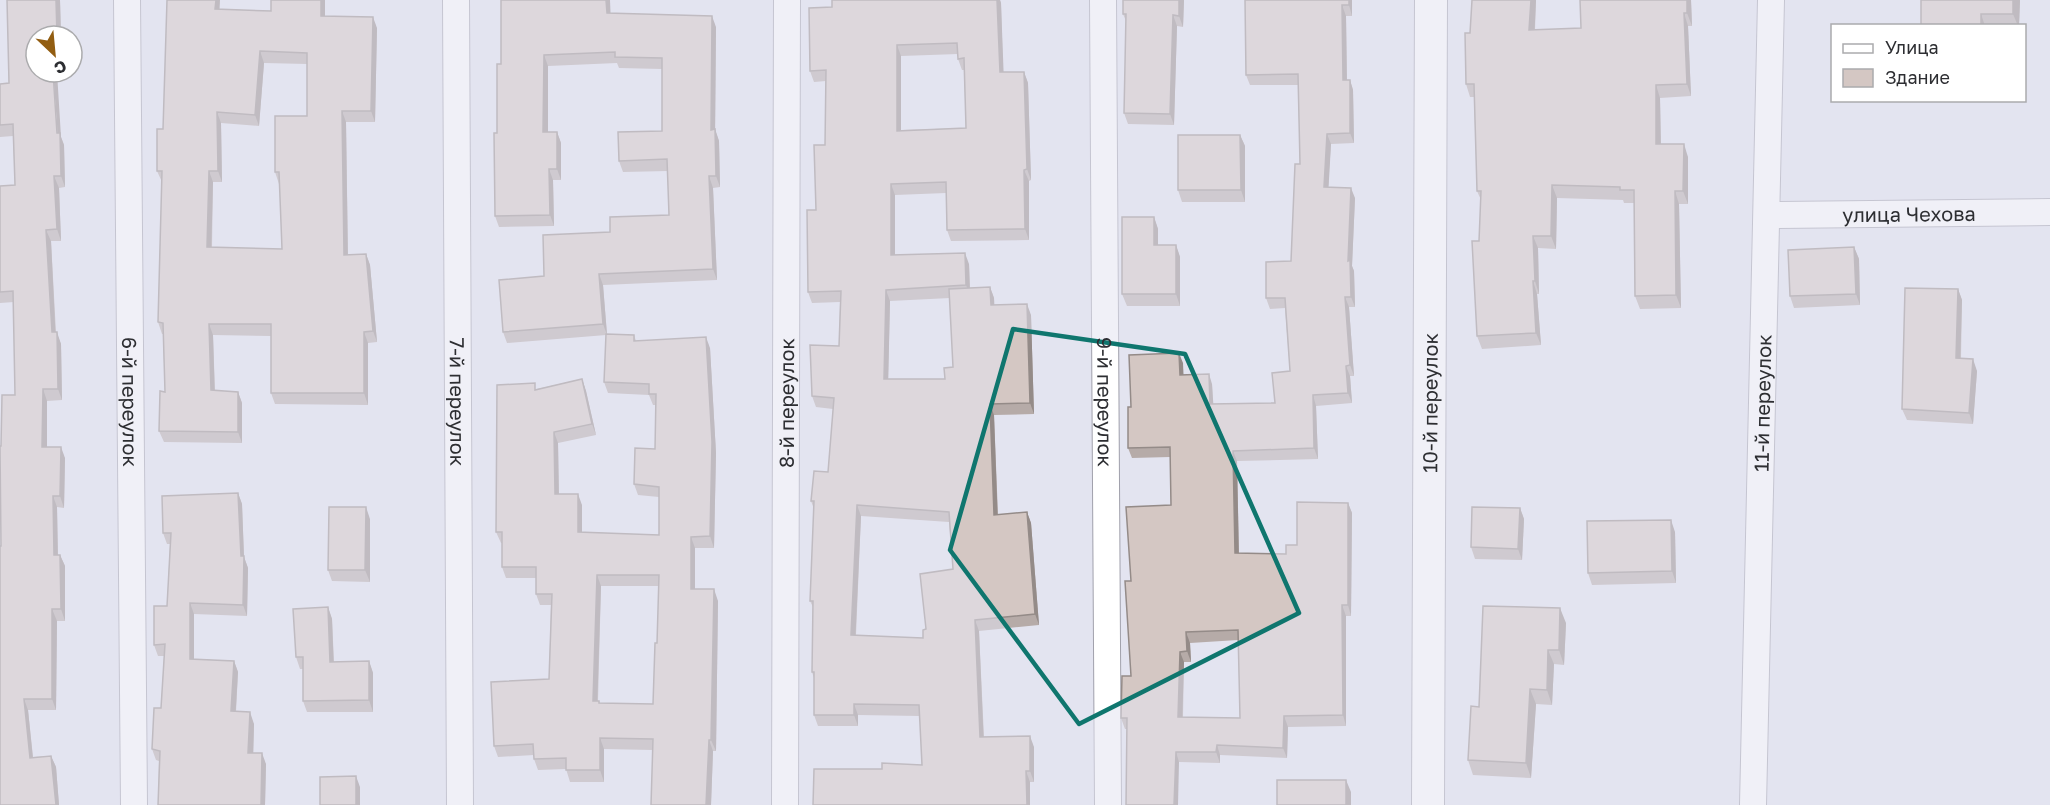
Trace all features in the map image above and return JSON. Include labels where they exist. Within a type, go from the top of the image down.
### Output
[{"type":"street","name":"6-й переулок","points":[[127,0],[134,805]]},
{"type":"street","name":"7-й переулок","points":[[456,0],[460,805]]},
{"type":"street","name":"8-й переулок","points":[[785,805],[787,0]]},
{"type":"street","name":"9-й переулок","points":[[1103,0],[1108,805]]},
{"type":"street","name":"10-й переулок","points":[[1428,805],[1431,0]]},
{"type":"street","name":"11-й переулок","points":[[1753,805],[1768,215],[1771,0]]},
{"type":"street","name":"улица Чехова","points":[[1768,215],[2050,212]]},
{"type":"highlighted area","points":[[1013,329],[1185,354],[1299,613],[1079,724],[950,550]]},
{"type":"building","points":[[7,0],[56,0],[57,24],[24,24],[24,84],[54,84],[57,133],[60,133],[61,176],[54,176],[57,229],[46,230],[52,332],[57,332],[58,389],[43,389],[42,447],[61,447],[60,496],[53,496],[54,555],[60,555],[61,609],[52,609],[52,699],[24,699],[30,758],[51,756],[56,805],[0,805],[0,446],[2,395],[15,395],[13,291],[0,292],[0,186],[15,185],[13,124],[0,125],[0,84],[9,83]]},
{"type":"building","points":[[167,0],[216,0],[215,9],[271,11],[271,0],[321,0],[321,16],[373,17],[371,111],[342,111],[344,255],[366,254],[373,331],[364,332],[364,393],[271,393],[271,324],[209,324],[211,390],[238,392],[238,432],[159,431],[160,391],[165,392],[163,323],[158,322],[162,171],[157,171],[157,129],[163,129]],"holes":[[[260,51],[307,53],[307,116],[275,116],[275,172],[279,172],[282,249],[207,247],[209,171],[218,171],[217,112],[255,115]]]},
{"type":"building","points":[[501,0],[606,0],[607,13],[712,16],[711,130],[715,129],[716,176],[709,176],[713,269],[599,274],[603,324],[503,332],[499,280],[544,276],[543,235],[610,232],[610,217],[669,215],[667,159],[619,161],[618,132],[662,131],[662,58],[615,57],[615,52],[544,55],[543,132],[557,132],[557,169],[549,169],[550,215],[495,216],[494,133],[497,133],[497,64],[501,64]]},
{"type":"building","points":[[832,0],[997,0],[1000,72],[1024,72],[1027,169],[1024,170],[1025,229],[947,230],[946,182],[891,184],[891,255],[965,253],[966,285],[886,290],[884,379],[945,379],[944,368],[953,367],[949,289],[990,287],[991,305],[1027,304],[1030,403],[990,404],[994,515],[1027,512],[1035,614],[975,620],[980,737],[1030,736],[1030,771],[1026,771],[1027,805],[813,805],[814,769],[882,769],[882,763],[922,765],[919,705],[854,704],[854,715],[814,715],[813,601],[810,601],[814,501],[811,501],[814,471],[828,472],[834,398],[812,396],[810,345],[839,346],[841,291],[808,292],[807,210],[816,210],[814,145],[825,145],[826,70],[810,71],[809,8],[832,7]],"holes":[[[957,43],[958,59],[964,58],[966,128],[897,131],[897,45]],[[857,505],[949,512],[953,569],[920,574],[926,629],[923,630],[923,638],[851,635]]]},
{"type":"building","points":[[1123,0],[1179,0],[1179,16],[1173,15],[1170,114],[1124,113],[1126,14],[1123,14]]},
{"type":"building","points":[[1245,0],[1349,0],[1349,5],[1342,5],[1343,80],[1350,80],[1350,133],[1327,134],[1324,187],[1351,188],[1348,261],[1350,260],[1351,297],[1345,297],[1350,365],[1346,366],[1348,393],[1313,395],[1314,448],[1233,451],[1235,553],[1286,554],[1286,545],[1297,545],[1297,502],[1348,503],[1348,605],[1342,605],[1343,715],[1284,716],[1283,748],[1217,745],[1216,752],[1176,752],[1174,805],[1126,805],[1127,718],[1121,718],[1122,676],[1131,676],[1125,581],[1131,581],[1126,507],[1171,505],[1170,447],[1128,448],[1128,407],[1131,407],[1129,355],[1179,353],[1180,375],[1209,374],[1210,404],[1275,403],[1272,373],[1290,371],[1285,298],[1266,298],[1266,262],[1291,261],[1295,164],[1300,164],[1298,74],[1246,75]],"holes":[[[1238,630],[1240,718],[1178,717],[1180,652],[1187,651],[1186,632]]]},
{"type":"building","points":[[1472,0],[1531,0],[1529,30],[1581,28],[1580,0],[1687,0],[1687,13],[1684,13],[1687,84],[1656,85],[1656,144],[1684,144],[1683,191],[1675,191],[1676,295],[1635,296],[1634,190],[1620,190],[1620,187],[1552,185],[1551,236],[1533,236],[1536,333],[1477,336],[1472,241],[1479,241],[1481,191],[1477,191],[1474,84],[1466,84],[1465,33],[1470,33]]},
{"type":"building","points":[[1921,0],[2013,0],[2013,14],[1981,14],[1981,24],[1921,24]]},
{"type":"building","points":[[1178,135],[1240,135],[1241,190],[1178,190]]},
{"type":"building","points":[[1122,217],[1154,217],[1154,245],[1176,245],[1176,294],[1122,294]]},
{"type":"building","points":[[1854,247],[1856,294],[1790,296],[1788,250]]},
{"type":"building","points":[[1905,288],[1958,289],[1956,358],[1973,359],[1969,413],[1902,409]]},
{"type":"building","points":[[606,334],[634,335],[634,341],[706,337],[712,442],[710,536],[691,537],[691,589],[714,589],[711,740],[709,740],[706,805],[651,805],[653,739],[600,738],[600,770],[566,770],[566,758],[534,759],[533,744],[494,746],[491,682],[549,679],[552,594],[536,594],[536,567],[502,567],[502,532],[496,532],[497,385],[535,383],[535,390],[582,379],[592,424],[554,432],[555,494],[578,494],[578,532],[659,535],[659,487],[634,484],[635,448],[655,449],[656,394],[649,394],[649,384],[604,382]],"holes":[[[597,575],[659,575],[653,704],[593,701]]]},
{"type":"building","points":[[238,493],[241,556],[244,556],[243,605],[190,603],[190,659],[234,661],[231,711],[250,712],[248,753],[262,753],[261,805],[158,805],[160,751],[152,749],[154,708],[161,708],[165,644],[154,645],[154,606],[167,606],[171,533],[163,533],[162,496]]},
{"type":"building","points":[[329,507],[366,507],[365,570],[328,570]]},
{"type":"building","points":[[1472,507],[1520,508],[1518,549],[1471,547]]},
{"type":"building","points":[[1671,520],[1672,571],[1588,573],[1587,521]]},
{"type":"building","points":[[1483,606],[1560,608],[1559,650],[1548,650],[1547,690],[1530,689],[1526,763],[1468,760],[1471,706],[1479,707]]},
{"type":"building","points":[[328,607],[330,662],[369,661],[369,700],[303,701],[303,657],[296,657],[293,609]]},
{"type":"building","points":[[356,776],[356,805],[320,805],[320,777]]},
{"type":"building","points":[[1277,780],[1346,780],[1346,805],[1277,805]]}]
